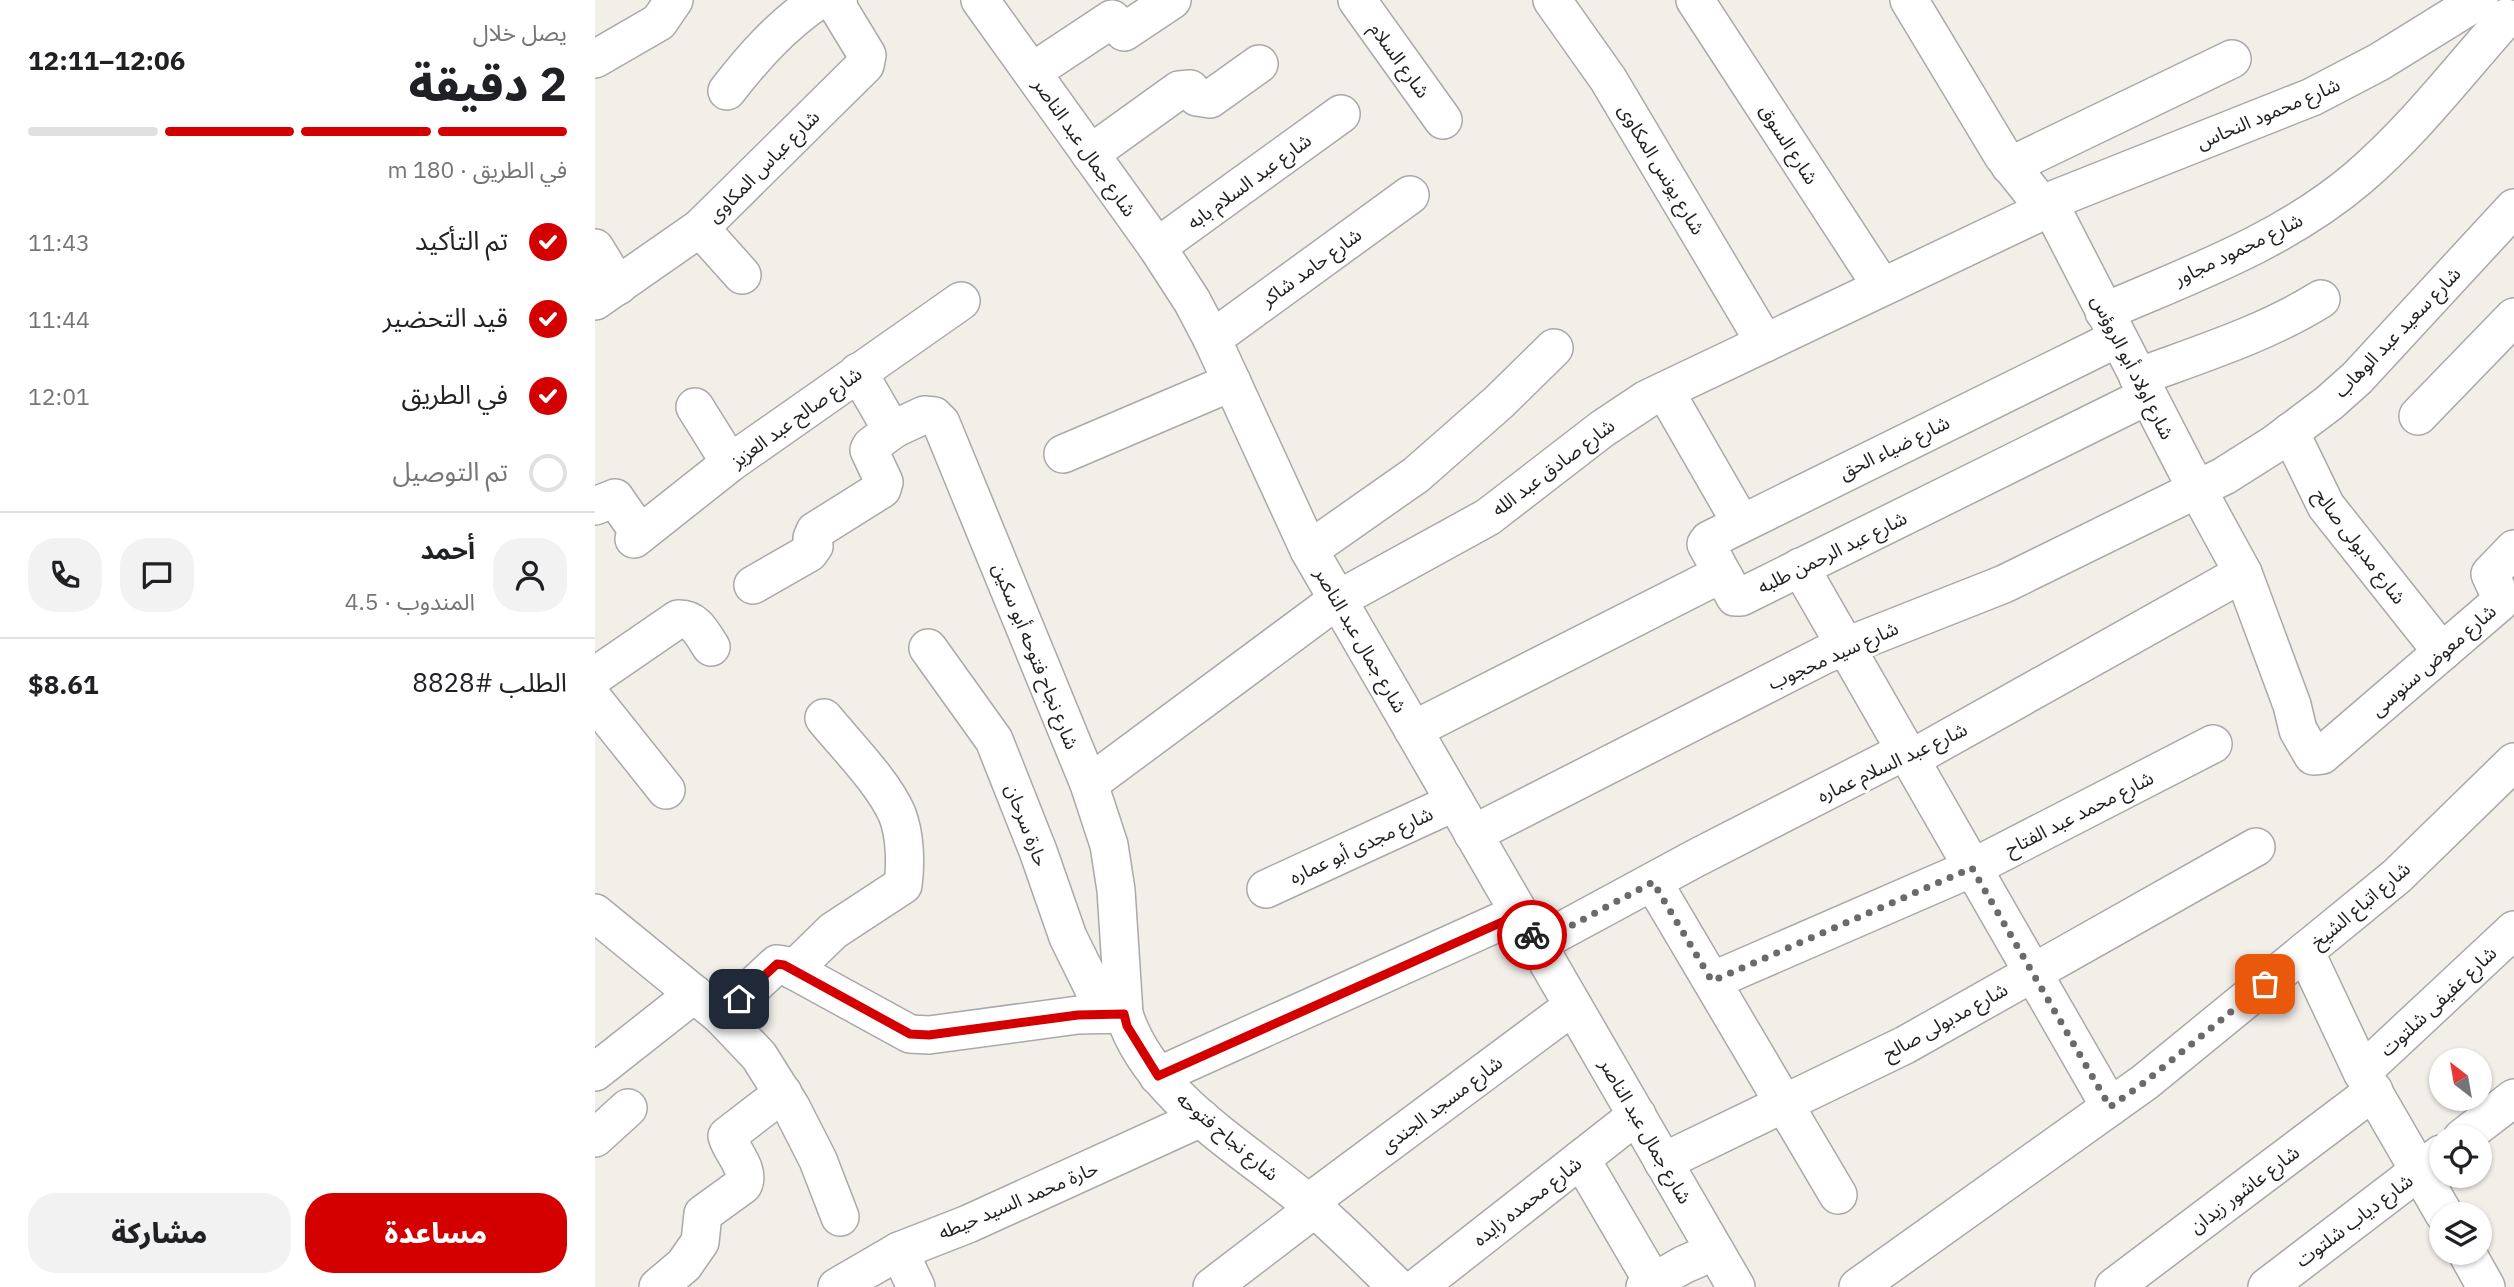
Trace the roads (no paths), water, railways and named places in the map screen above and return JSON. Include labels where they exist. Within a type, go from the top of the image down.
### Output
[{"type":"street","points":[[595,59],[659,22],[674,0]]},
{"type":"street","points":[[727,91],[760,49],[799,13],[819,0]]},
{"type":"street","name":"شارع عباس المكاوى","points":[[607,293],[701,229],[865,65],[867,55],[839,9],[838,0]]},
{"type":"street","name":"شارع جمال عبد الناصر","points":[[980,0],[1157,247],[1192,301],[1233,382],[1309,550],[1736,1287]]},
{"type":"street","points":[[1032,72],[1112,20],[1124,32],[1172,0]]},
{"type":"street","name":"شارع السلام","points":[[1357,0],[1443,120]]},
{"type":"street","name":"شارع يونس المكاوى","points":[[1552,0],[1608,79],[1765,343]]},
{"type":"street","name":"شارع السوق","points":[[1695,0],[1882,287]]},
{"type":"street","name":"شارع اولاد أبو الروؤس","points":[[1909,0],[2010,166],[2034,195],[2048,205],[2243,573],[2292,705],[2298,730],[2315,757]]},
{"type":"street","name":"شارع محمود النحاس","points":[[2048,205],[2312,97],[2379,62],[2499,13]]},
{"type":"street","name":"شارع محمود مجاور","points":[[2111,325],[2226,259],[2273,237],[2316,210],[2357,178],[2395,144],[2499,13]]},
{"type":"street","points":[[2010,166],[2232,59]]},
{"type":"street","points":[[1090,154],[1179,90],[1190,89],[1197,97],[1210,99],[1259,64]]},
{"type":"street","name":"شارع عبد السلام بابه","points":[[1157,247],[1341,114]]},
{"type":"street","name":"شارع حامد شاكر","points":[[1212,339],[1410,195]]},
{"type":"street","name":"شارع صادق عبد الله","points":[[1089,784],[1337,600],[1495,512],[1602,429],[1647,400],[2048,205]]},
{"type":"street","name":"شارع سعيد عبد الوهاب","points":[[2198,489],[2224,476],[2290,432],[2357,378],[2514,208]]},
{"type":"street","points":[[701,229],[742,275]]},
{"type":"street","points":[[595,248],[607,293]]},
{"type":"street","name":"شارع عبد الرحمن طلبه","points":[[1724,577],[1737,597],[1800,567],[2143,386],[2297,314],[2321,299]]},
{"type":"street","name":"شارع صالح عبد العزيز","points":[[595,506],[615,498],[637,536],[730,463],[961,301]]},
{"type":"street","points":[[2418,416],[2514,317]]},
{"type":"street","name":"شارع ضياء الحق","points":[[1724,577],[1706,544],[1709,540],[2111,325]]},
{"type":"street","points":[[1309,550],[1416,475],[1499,402],[1554,348]]},
{"type":"street","points":[[753,585],[809,552],[813,549],[812,538],[815,531],[882,489],[884,482],[869,450],[894,429],[858,372]]},
{"type":"street","points":[[1063,454],[1233,382]]},
{"type":"street","points":[[1665,391],[1741,523]]},
{"type":"street","points":[[695,407],[730,463]]},
{"type":"street","name":"شارع نجاح فتوحه أبو سكين","points":[[894,429],[924,415],[934,416],[941,423],[1089,784],[1109,845],[1113,867],[1118,917],[1115,1014]]},
{"type":"street","name":"شارع مدبولى صالح","points":[[2290,432],[2326,506],[2442,652]]},
{"type":"street","name":"شارع سيد محجوب","points":[[1473,834],[1824,655],[2004,584],[2198,489]]},
{"type":"street","name":"شارع معوض سنوسى","points":[[2315,757],[2322,755],[2501,601],[2490,574],[2514,549]]},
{"type":"street","points":[[1800,567],[2110,1107]]},
{"type":"street","name":"شارع عبد السلام عماره","points":[[1158,1076],[1653,882],[1905,751],[1917,754],[1925,751],[2243,573]]},
{"type":"street","points":[[1413,730],[1717,576],[1724,577]]},
{"type":"street","points":[[595,676],[678,620],[691,621],[711,647]]},
{"type":"street","name":"حارة سرحان","points":[[928,648],[994,740],[1038,851],[1068,937],[1115,1014]]},
{"type":"street","points":[[595,701],[666,790]]},
{"type":"street","points":[[793,970],[833,931],[903,884],[905,867],[898,816],[885,793],[824,718]]},
{"type":"street","name":"شارع محمد عبد الفتاح","points":[[1712,981],[1972,868],[2213,744]]},
{"type":"street","name":"شارع اتباع الشيخ","points":[[1858,1287],[2145,1082],[2397,876],[2514,762]]},
{"type":"street","name":"شارع مجدى أبو عماره","points":[[1266,888],[1455,802]]},
{"type":"street","name":"شارع مدبولى صالح","points":[[1664,1162],[1905,1045],[2256,846]]},
{"type":"street","points":[[1653,882],[1838,1195]]},
{"type":"street","points":[[595,913],[707,1005],[759,1056],[783,1093],[818,1160],[839,1217]]},
{"type":"street","name":"شارع عفيفى شلتوت","points":[[2368,1081],[2514,930]]},
{"type":"street","points":[[2305,951],[2368,1081],[2429,1161]]},
{"type":"street","points":[[595,1072],[780,964],[910,1034],[929,1035],[1078,1015],[1115,1014]]},
{"type":"street","name":"شارع مسجد الجندى","points":[[1212,1287],[1311,1206],[1573,1006]]},
{"type":"street","name":"شارع نجاح فتوحه","points":[[1115,1014],[1127,1026],[1158,1076],[1201,1118],[1311,1206],[1397,1287]]},
{"type":"street","name":"شارع عاشور زيدان","points":[[2114,1287],[2368,1081]]},
{"type":"street","points":[[658,1287],[684,1265],[700,1242],[702,1214],[743,1185],[746,1179],[727,1136],[783,1093]]},
{"type":"street","points":[[2479,1125],[2514,1098]]},
{"type":"street","points":[[595,1138],[628,1108]]},
{"type":"street","name":"شارع محمده زايده","points":[[1418,1287],[1637,1115]]},
{"type":"street","name":"حارة محمد السيد حيطه","points":[[837,1287],[899,1251],[968,1224],[1201,1118]]},
{"type":"street","points":[[1581,1159],[1649,1284],[1716,1251]]},
{"type":"street","name":"شارع دياب شلتوت","points":[[2267,1287],[2429,1163]]},
{"type":"street","points":[[899,1251],[916,1287]]},
{"type":"street","points":[[2474,1265],[2486,1287]]}]
